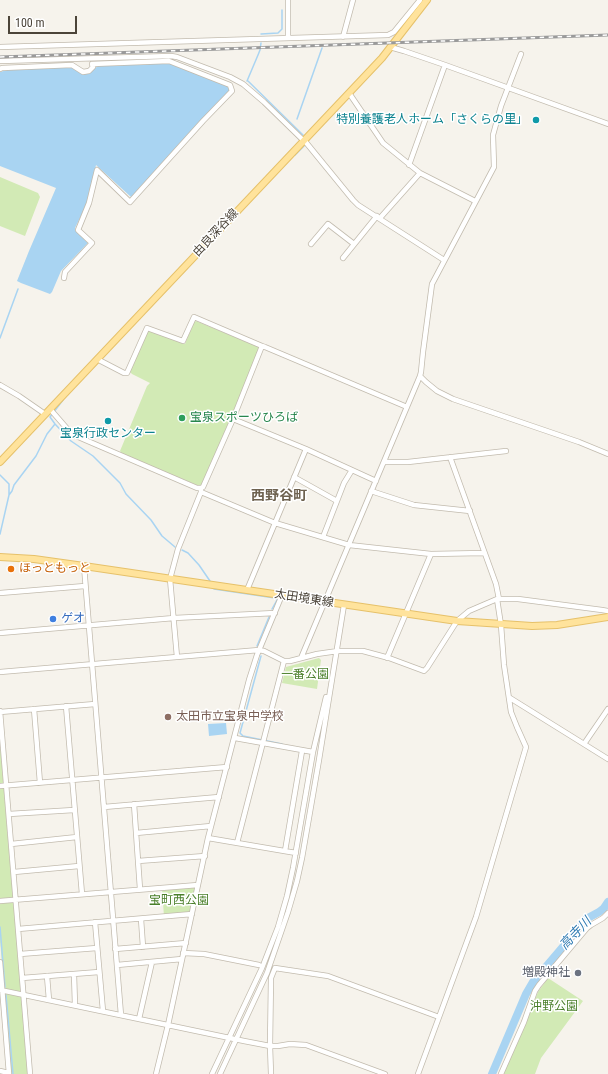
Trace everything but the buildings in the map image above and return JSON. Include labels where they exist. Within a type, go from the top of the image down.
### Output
[{"type":"main road","name":"由良深谷線","points":[[0,462],[382,58],[427,0]]},
{"type":"main road","name":"太田境東線","points":[[0,556],[84,566],[457,621],[532,626],[557,625],[608,618]]},
{"type":"street","points":[[288,0],[288,38]]},
{"type":"street","points":[[343,36],[353,0]]},
{"type":"street","points":[[0,47],[388,35],[394,32],[420,0]]},
{"type":"street","points":[[390,47],[404,50],[445,64],[608,124]]},
{"type":"street","points":[[301,658],[420,376],[432,284],[494,167],[493,135],[501,106],[521,54]]},
{"type":"street","points":[[0,61],[171,56],[230,77],[243,84],[304,140],[353,200],[444,260]]},
{"type":"street","points":[[0,69],[72,65],[83,72],[90,71],[92,64],[169,61],[230,85],[232,91],[130,202],[97,170],[89,204],[78,230],[92,243],[65,272],[64,278]]},
{"type":"street","points":[[409,165],[445,64]]},
{"type":"street","points":[[349,93],[383,143],[420,173],[475,201]]},
{"type":"street","points":[[343,258],[378,217],[420,173]]},
{"type":"street","points":[[311,244],[328,224],[354,244]]},
{"type":"street","points":[[97,360],[127,373],[147,328],[183,341],[194,317],[407,407]]},
{"type":"street","points":[[177,657],[170,579],[178,549],[200,489],[203,487],[233,419],[262,346]]},
{"type":"street","points":[[420,376],[436,391],[453,399],[608,454]]},
{"type":"street","points":[[0,385],[20,396],[45,414]]},
{"type":"street","points":[[50,409],[70,432],[76,436],[275,523],[349,545],[431,554],[484,553]]},
{"type":"street","points":[[233,419],[306,449],[376,481]]},
{"type":"street","points":[[247,590],[306,449]]},
{"type":"street","points":[[384,462],[408,462],[506,450]]},
{"type":"street","points":[[418,1074],[476,917],[526,747],[511,712],[504,665],[496,584],[450,457]]},
{"type":"street","points":[[323,537],[344,483],[352,470]]},
{"type":"street","points":[[294,477],[337,500]]},
{"type":"street","points":[[372,491],[414,505],[470,511]]},
{"type":"street","points":[[387,658],[431,554]]},
{"type":"street","points":[[84,566],[121,1015]]},
{"type":"street","points":[[0,593],[85,586]]},
{"type":"street","points":[[156,1074],[208,838],[249,680],[259,650],[282,595]]},
{"type":"street","points":[[0,672],[259,650],[284,661],[290,661],[318,654],[363,651],[424,671],[457,621],[469,611],[498,599],[518,599],[608,611]]},
{"type":"street","points":[[220,1074],[237,1040],[271,962],[297,881],[344,605]]},
{"type":"street","points":[[0,633],[174,618],[275,613]]},
{"type":"street","points":[[212,1074],[262,968],[278,927],[287,896],[296,853],[313,752],[336,654]]},
{"type":"street","points":[[237,843],[284,661]]},
{"type":"street","points":[[510,698],[608,759]]},
{"type":"street","points":[[30,1074],[0,712],[95,704]]},
{"type":"street","points":[[66,706],[82,894]]},
{"type":"street","points":[[34,709],[40,783]]},
{"type":"street","points":[[584,744],[608,709]]},
{"type":"street","points":[[235,738],[313,752]]},
{"type":"street","points":[[285,851],[302,750]]},
{"type":"street","points":[[0,786],[227,768]]},
{"type":"street","points":[[104,807],[219,797]]},
{"type":"street","points":[[134,804],[140,890]]},
{"type":"street","points":[[9,814],[74,810]]},
{"type":"street","points":[[136,833],[212,826]]},
{"type":"street","points":[[11,844],[77,837]]},
{"type":"street","points":[[208,838],[296,853]]},
{"type":"street","points":[[138,861],[205,856]]},
{"type":"street","points":[[14,872],[79,866]]},
{"type":"street","points":[[0,901],[198,885]]},
{"type":"street","points":[[501,1074],[524,1022],[535,991],[587,928],[608,913]]},
{"type":"street","points":[[18,929],[192,914]]},
{"type":"street","points":[[141,919],[143,947]]},
{"type":"street","points":[[95,922],[103,1011]]},
{"type":"street","points":[[116,950],[186,943]]},
{"type":"street","points":[[20,954],[97,948]]},
{"type":"street","points":[[183,953],[204,954],[259,965]]},
{"type":"street","points":[[117,965],[182,959]]},
{"type":"street","points":[[0,962],[2,1019],[9,1074],[0,1071]]},
{"type":"street","points":[[139,1019],[152,962]]},
{"type":"street","points":[[271,1074],[271,978],[275,968],[328,976],[440,1017]]},
{"type":"street","points":[[22,978],[99,972]]},
{"type":"street","points":[[74,974],[75,1005]]},
{"type":"street","points":[[47,976],[50,1000]]},
{"type":"street","points":[[1,990],[270,1046],[290,1044],[306,1045],[385,1074]]},
{"type":"green space","points":[[0,177],[38,193],[40,197],[25,236],[0,226]]},
{"type":"green space","name":"宝泉スポーツひろば","points":[[196,321],[259,347],[260,349],[202,485],[199,486],[122,454],[120,451],[147,386],[150,383],[130,372],[148,331],[150,330],[185,344],[194,322]]},
{"type":"green space","name":"一番公園","points":[[319,658],[321,660],[317,689],[282,683],[286,667]]},
{"type":"green space","points":[[0,743],[28,1074],[11,1074],[0,940]]},
{"type":"green space","name":"宝町西公園","points":[[198,885],[192,914],[164,917],[162,888]]},
{"type":"green space","name":"沖野公園","points":[[548,978],[583,1001],[541,1058],[535,1074],[503,1074],[538,992]]},
{"type":"water","points":[[170,63],[229,85],[231,90],[131,197],[96,165],[88,202],[75,228],[76,231],[88,243],[61,271],[50,294],[17,281],[56,188],[0,166],[0,72],[7,70],[72,67],[83,73],[92,71],[100,65]]},
{"type":"water","points":[[226,723],[227,734],[209,736],[208,724]]},
{"type":"waterway","points":[[261,34],[278,33],[282,29],[282,10]]},
{"type":"waterway","points":[[247,81],[260,50],[261,43]]},
{"type":"waterway","points":[[297,119],[322,48]]},
{"type":"waterway","points":[[248,81],[303,135]]},
{"type":"waterway","points":[[295,155],[304,146]]},
{"type":"waterway","points":[[0,338],[18,289]]},
{"type":"waterway","points":[[63,400],[50,417],[55,424],[71,441],[93,456],[120,483],[126,494],[151,520],[162,536],[175,547]]},
{"type":"waterway","points":[[9,495],[14,485],[36,456],[47,434],[55,424]]},
{"type":"waterway","points":[[0,475],[9,484],[9,495],[0,534]]},
{"type":"waterway","points":[[182,550],[188,553],[199,565],[210,581]]},
{"type":"waterway","points":[[214,589],[275,598],[277,600],[272,609]]},
{"type":"waterway","points":[[257,646],[269,617]]},
{"type":"waterway","points":[[261,656],[240,733],[243,736],[282,744]]},
{"type":"waterway","name":"高寺川","points":[[492,1074],[526,994],[533,982],[586,919],[599,912],[608,902]]},
{"type":"waterway","points":[[0,927],[5,987]]},
{"type":"waterway","points":[[6,995],[13,1074]]},
{"type":"railway","points":[[0,57],[608,35]]},
{"type":"place","name":"特別養護老人ホーム「さくらの里」","points":[[536,120]]},
{"type":"place","name":"宝泉スポーツひろば","points":[[182,418]]},
{"type":"place","name":"宝泉行政センター","points":[[108,421]]},
{"type":"place","name":"ほっともっと","points":[[11,569]]},
{"type":"place","name":"ゲオ","points":[[53,619]]},
{"type":"place","name":"太田市立宝泉中学校","points":[[168,717]]},
{"type":"place","name":"増殿神社","points":[[578,973]]},
{"type":"district","name":"西野谷町","points":[[279,496]]}]
